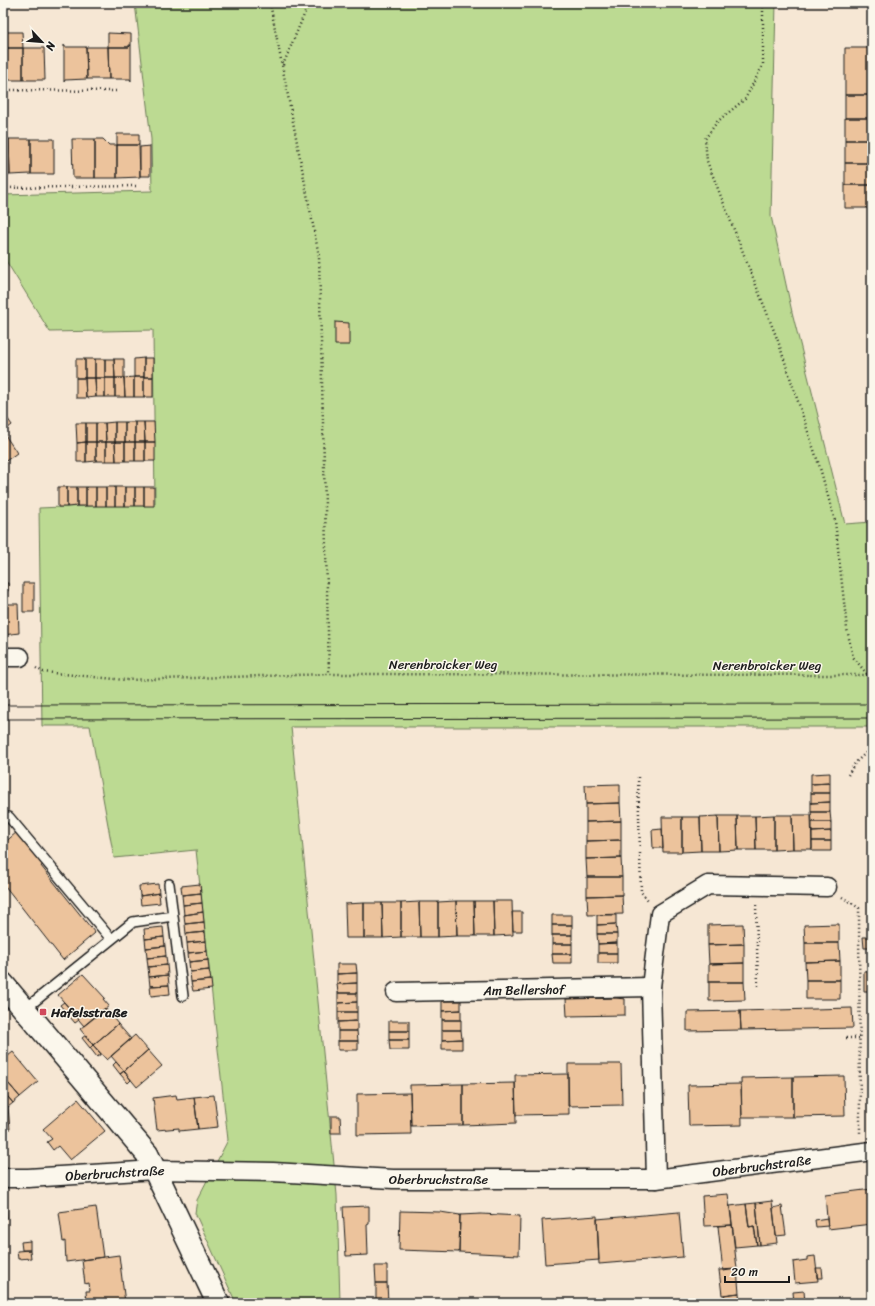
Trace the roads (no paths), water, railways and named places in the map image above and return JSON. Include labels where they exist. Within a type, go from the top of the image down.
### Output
[{"type":"main road","points":[[3,984],[147,1154],[218,1303]]},
{"type":"street","points":[[656,1179],[651,987],[660,914],[708,886],[827,887]]},
{"type":"street","name":"Am Bellershof","points":[[396,992],[651,987]]},
{"type":"street","name":"Oberbruchstraße","points":[[3,1178],[28,1178],[155,1170],[277,1172],[393,1179],[656,1179],[866,1151]]},
{"type":"lane","points":[[9,817],[111,939]]},
{"type":"lane","points":[[169,884],[183,996]]},
{"type":"lane","points":[[25,1009],[134,922],[173,916]]},
{"type":"tram line","points":[[3,705],[872,704]]},
{"type":"tram line","points":[[3,719],[872,718]]},
{"type":"place","name":"Hafelsstraße","points":[[43,1012]]}]
